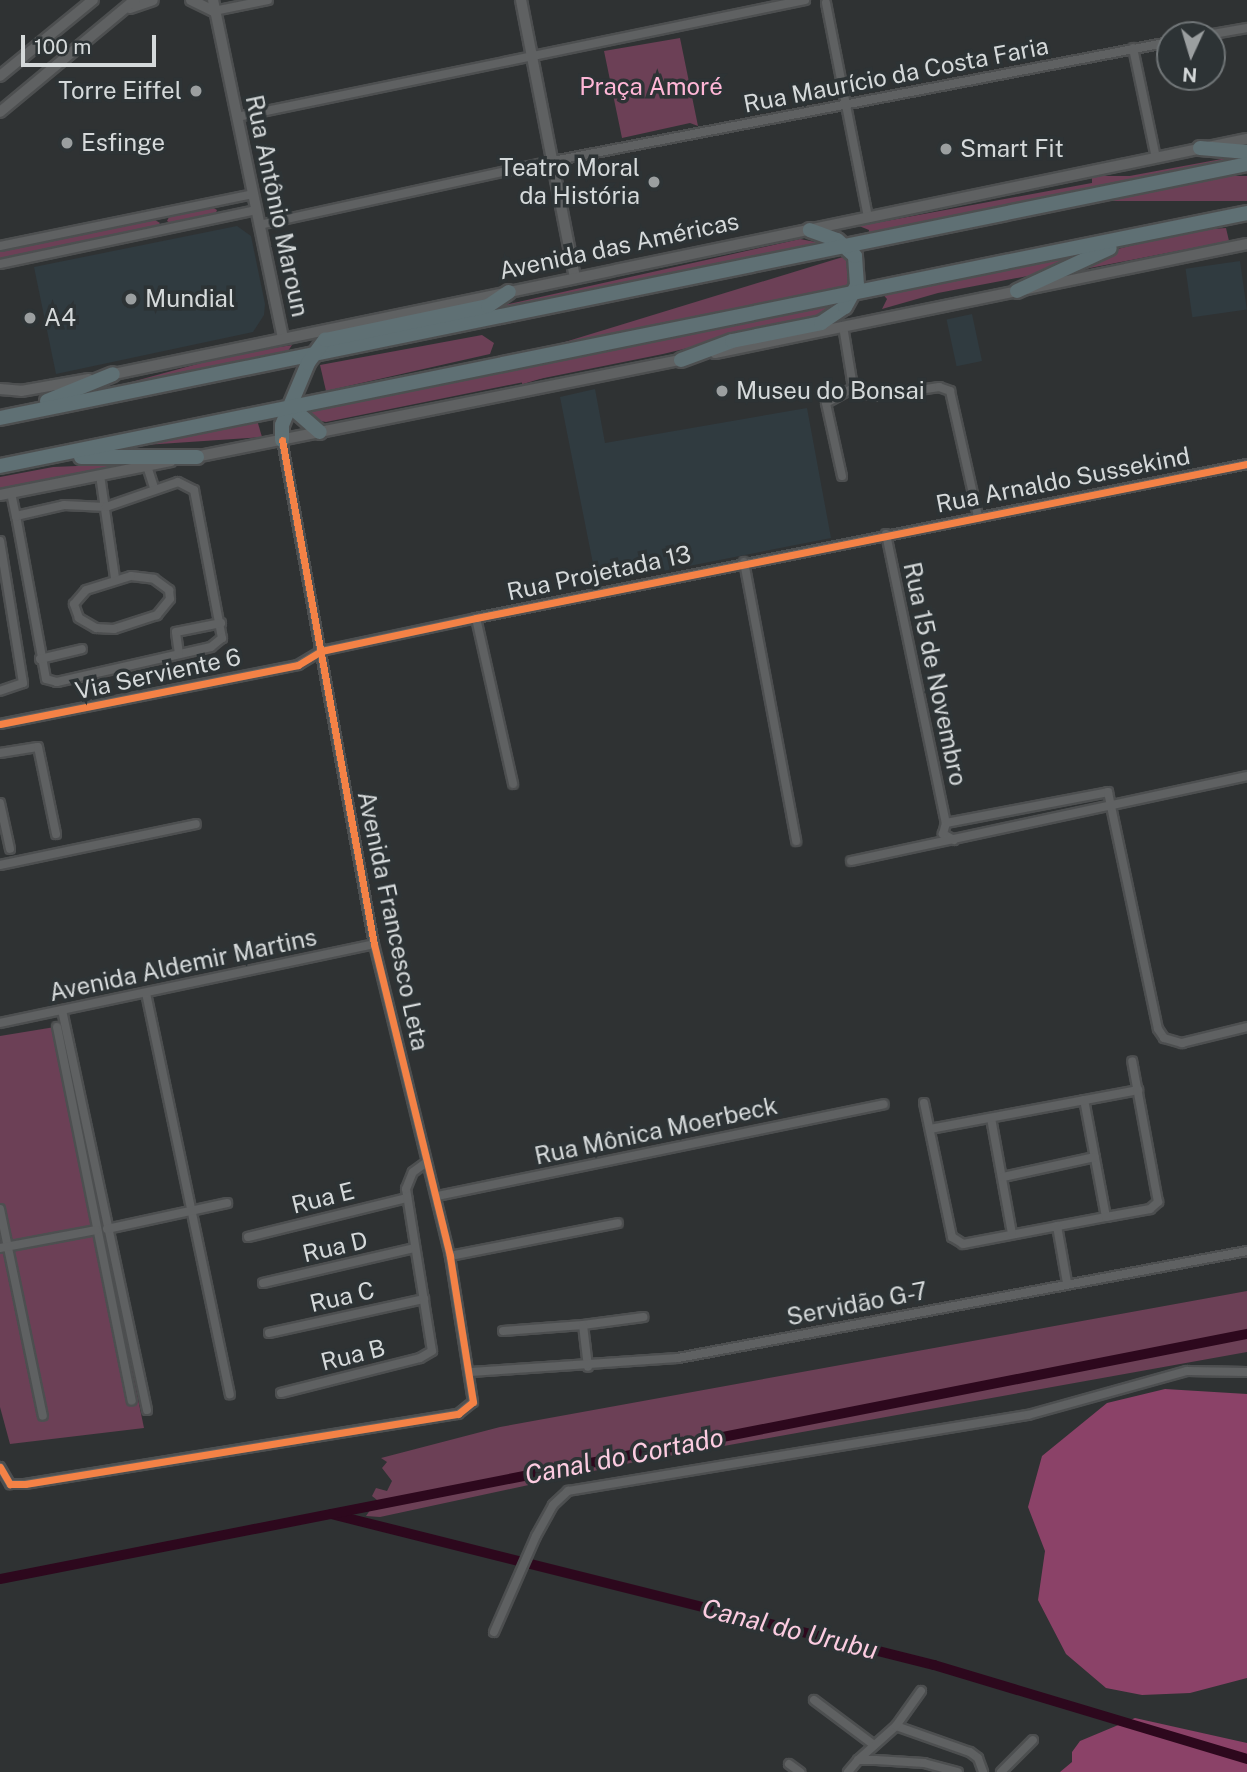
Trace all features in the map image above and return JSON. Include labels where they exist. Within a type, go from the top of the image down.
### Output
[{"type":"highway","points":[[1200,148],[1247,152]]},
{"type":"highway","name":"Avenida das Américas","points":[[6,417],[1247,164]]},
{"type":"highway","points":[[0,466],[1247,213]]},
{"type":"highway","points":[[681,360],[732,341],[821,323],[845,307],[855,293],[858,263],[846,247],[810,230]]},
{"type":"highway","points":[[1017,291],[1131,238]]},
{"type":"highway","points":[[282,440],[291,407],[312,355],[325,340],[488,306],[509,292]]},
{"type":"highway","points":[[6,417],[113,374]]},
{"type":"highway","points":[[291,407],[320,432]]},
{"type":"highway","points":[[48,457],[197,457]]},
{"type":"main road","points":[[0,76],[93,0]]},
{"type":"main road","points":[[0,112],[135,0]]},
{"type":"main road","points":[[124,10],[153,0]]},
{"type":"main road","points":[[191,0],[214,6]]},
{"type":"main road","points":[[521,0],[575,277]]},
{"type":"main road","name":"Rua Antônio Maroun","points":[[214,6],[283,338]]},
{"type":"main road","name":"Avenida das Américas","points":[[0,389],[29,390],[113,374],[1247,139]]},
{"type":"main road","points":[[6,494],[1247,244]]},
{"type":"street","points":[[214,6],[268,0]]},
{"type":"street","points":[[237,117],[805,0]]},
{"type":"street","points":[[824,1],[868,218]]},
{"type":"street","points":[[1226,32],[1247,28]]},
{"type":"street","name":"Rua Maurício da Costa Faria","points":[[259,225],[553,162],[1156,44]]},
{"type":"street","points":[[1133,48],[1156,158]]},
{"type":"street","points":[[0,246],[253,194]]},
{"type":"street","points":[[218,202],[222,211],[218,218]]},
{"type":"street","points":[[0,264],[256,210]]},
{"type":"street","points":[[843,326],[855,387]]},
{"type":"street","points":[[842,476],[826,403],[855,387]]},
{"type":"street","points":[[855,387],[878,396],[939,387],[950,391],[978,516]]},
{"type":"street","name":"Avenida Francesco Leta","points":[[0,1467],[10,1484],[25,1484],[221,1456],[471,1408],[471,1372],[450,1256],[374,944],[282,440]]},
{"type":"street","name":"Rua Arnaldo Sussekind","points":[[886,534],[1247,464]]},
{"type":"street","points":[[147,466],[154,487]]},
{"type":"street","points":[[100,475],[115,578]]},
{"type":"street","points":[[6,494],[16,516],[40,659],[46,679],[57,682],[179,654],[217,644],[222,638],[194,490],[185,482],[154,487],[106,507],[64,505],[16,516]]},
{"type":"street","name":"Rua Projetada 13","points":[[321,651],[886,534]]},
{"type":"street","name":"Rua 15 de Novembro","points":[[886,534],[946,823]]},
{"type":"street","points":[[0,541],[23,683],[0,691]]},
{"type":"street","points":[[744,562],[796,841]]},
{"type":"street","points":[[115,578],[154,579],[164,583],[170,599],[158,615],[130,628],[96,628],[79,618],[77,598],[115,578]]},
{"type":"street","points":[[477,618],[513,784]]},
{"type":"street","points":[[179,654],[176,632],[221,623]]},
{"type":"street","points":[[40,659],[82,649]]},
{"type":"street","name":"Via Serviente 6","points":[[0,724],[298,665],[321,651]]},
{"type":"street","points":[[0,753],[38,747],[56,834]]},
{"type":"street","points":[[851,861],[1111,808],[1247,776]]},
{"type":"street","points":[[954,840],[943,834],[946,823],[1108,792],[1158,1029],[1164,1038],[1182,1043],[1247,1027]]},
{"type":"street","points":[[0,803],[10,849]]},
{"type":"street","points":[[0,865],[196,824]]},
{"type":"street","name":"Avenida Aldemir Martins","points":[[0,1023],[374,944]]},
{"type":"street","points":[[146,993],[230,1394]]},
{"type":"street","points":[[62,1010],[147,1410]]},
{"type":"street","points":[[57,1027],[132,1401]]},
{"type":"street","points":[[924,1103],[954,1241],[963,1244],[1150,1209],[1158,1202],[1132,1061]]},
{"type":"street","points":[[930,1129],[1138,1090]]},
{"type":"street","points":[[1084,1100],[1106,1217]]},
{"type":"street","name":"Rua Mônica Moerbeck","points":[[437,1196],[884,1104]]},
{"type":"street","points":[[991,1118],[1012,1233]]},
{"type":"street","points":[[1003,1177],[1095,1157]]},
{"type":"street","points":[[424,1298],[407,1198],[409,1180],[427,1162]]},
{"type":"street","name":"Rua E","points":[[248,1237],[407,1198]]},
{"type":"street","points":[[107,1229],[227,1203]]},
{"type":"street","points":[[0,1209],[4,1247],[43,1416]]},
{"type":"street","points":[[450,1256],[618,1223]]},
{"type":"street","points":[[1057,1226],[1067,1283]]},
{"type":"street","points":[[4,1247],[96,1230]]},
{"type":"street","name":"Rua D","points":[[263,1283],[415,1248]]},
{"type":"street","name":"Servidão G-7","points":[[471,1372],[588,1367],[678,1359],[1067,1283],[1247,1251]]},
{"type":"street","name":"Rua C","points":[[269,1333],[424,1298]]},
{"type":"street","name":"Rua B","points":[[281,1393],[420,1358],[432,1351],[424,1298]]},
{"type":"street","points":[[503,1331],[643,1317]]},
{"type":"street","points":[[583,1325],[588,1367]]},
{"type":"street","points":[[494,1632],[536,1536],[553,1505],[568,1491],[1028,1415],[1186,1371],[1247,1372]]},
{"type":"street","points":[[848,1772],[896,1726],[921,1691]]},
{"type":"street","points":[[814,1700],[874,1745]]},
{"type":"street","points":[[896,1726],[970,1752],[978,1758],[983,1772]]},
{"type":"street","points":[[1001,1772],[1032,1740]]},
{"type":"street","points":[[858,1760],[924,1763],[958,1772]]},
{"type":"street","points":[[789,1764],[800,1772]]},
{"type":"shaded area","name":"Mundial","points":[[237,226],[251,236],[265,304],[264,315],[253,332],[56,374],[34,267]]},
{"type":"shaded area","points":[[1240,261],[1247,310],[1192,317],[1186,269]]},
{"type":"shaded area","points":[[972,314],[982,361],[957,366],[947,319]]},
{"type":"shaded area","points":[[595,389],[605,443],[807,408],[831,538],[597,584],[560,397]]},
{"type":"shaded area","points":[[1165,1389],[1247,1394],[1247,1678],[1190,1693],[1142,1695],[1106,1688],[1066,1654],[1038,1600],[1045,1551],[1028,1507],[1042,1456],[1107,1403]]},
{"type":"shaded area","points":[[1135,1718],[1247,1743],[1247,1772],[1060,1772],[1072,1762],[1072,1752],[1080,1741]]},
{"type":"green space","name":"Praça Amoré","points":[[680,38],[698,126],[690,123],[622,138],[604,51]]},
{"type":"green space","points":[[1243,155],[1247,160],[868,237],[869,230],[859,226]]},
{"type":"green space","points":[[1092,176],[1247,176],[1247,201],[1092,201]]},
{"type":"green space","points":[[212,207],[217,210],[215,215],[172,224],[167,221],[169,217]]},
{"type":"green space","points":[[155,220],[160,223],[157,227],[0,259],[0,252]]},
{"type":"green space","points":[[1226,228],[1229,241],[1064,273],[1114,250],[1187,231]]},
{"type":"green space","points":[[800,239],[831,245],[345,339],[478,311]]},
{"type":"green space","points":[[1092,249],[1038,274],[938,293],[882,309],[887,299],[880,291]]},
{"type":"green space","points":[[846,256],[854,283],[522,384],[514,357]]},
{"type":"green space","points":[[845,299],[821,316],[663,354],[326,422],[309,419],[304,410]]},
{"type":"green space","points":[[482,335],[494,343],[490,354],[326,391],[320,365]]},
{"type":"green space","points":[[292,345],[284,357],[80,396],[234,354]]},
{"type":"green space","points":[[257,420],[262,437],[115,447]]},
{"type":"green space","points":[[124,464],[0,488],[0,477],[53,467]]},
{"type":"green space","points":[[61,1026],[144,1428],[10,1444],[0,1407],[0,1036]]},
{"type":"green space","points":[[1247,1291],[1247,1352],[635,1462],[380,1517],[366,1516],[377,1500],[372,1496],[376,1488],[387,1491],[392,1481],[382,1468],[387,1462],[381,1458],[500,1427]]},
{"type":"waterway","name":"Canal do Cortado","points":[[0,1579],[1247,1334]]},
{"type":"waterway","name":"Canal do Urubu","points":[[331,1514],[934,1665],[1247,1759]]},
{"type":"cycle path","points":[[0,1467],[10,1484],[25,1484],[458,1414],[473,1402],[450,1256],[374,944],[282,440]]},
{"type":"cycle path","points":[[0,724],[298,665],[321,651],[476,618],[1247,464]]},
{"type":"place","name":"Torre Eiffel","points":[[196,91]]},
{"type":"place","name":"Esfinge","points":[[67,143]]},
{"type":"place","name":"Smart Fit","points":[[946,149]]},
{"type":"place","name":"Teatro Moral da História","points":[[654,182]]},
{"type":"place","name":"Mundial","points":[[131,299]]},
{"type":"place","name":"A4","points":[[30,318]]},
{"type":"place","name":"Museu do Bonsai","points":[[722,391]]}]
